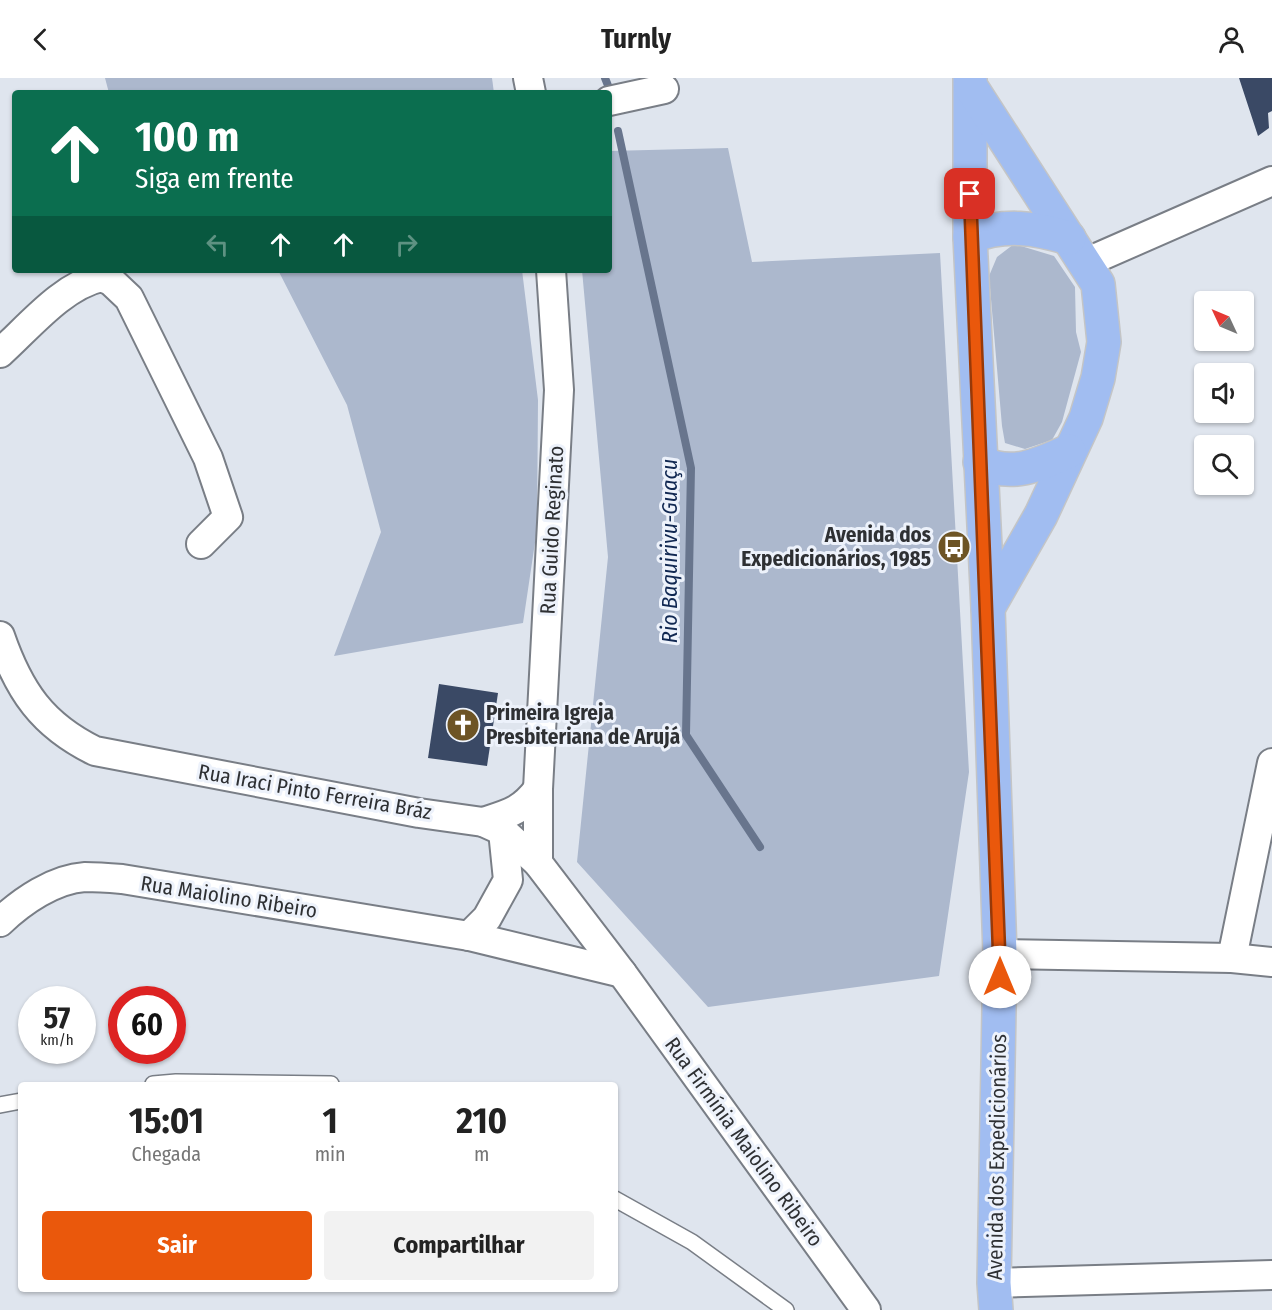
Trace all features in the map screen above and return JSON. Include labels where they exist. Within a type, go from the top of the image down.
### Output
[{"type":"main road","name":"Avenida dos Expedicionários","points":[[971,83],[970,237],[988,608],[1000,954],[995,1296]]},
{"type":"main road","points":[[971,83],[1098,284],[1104,342],[1098,378],[1086,418],[1041,515],[988,608]]},
{"type":"main road","points":[[970,237],[1004,227],[1037,229],[1077,250]]},
{"type":"main road","points":[[980,462],[991,467],[1009,470],[1034,467],[1069,451]]},
{"type":"street","points":[[612,100],[664,89]]},
{"type":"street","points":[[1077,250],[1272,182]]},
{"type":"street","name":"Rua Guido Reginato","points":[[538,863],[538,789],[559,390],[551,273]]},
{"type":"street","points":[[0,353],[52,306],[87,280],[101,277],[120,288],[129,298],[208,458],[228,516],[201,544]]},
{"type":"street","name":"Rua Iraci Pinto Ferreira Bráz","points":[[0,636],[22,688],[43,716],[67,738],[95,751],[493,826]]},
{"type":"street","points":[[1232,958],[1272,763]]},
{"type":"street","points":[[493,826],[510,813],[526,805],[538,789]]},
{"type":"street","points":[[493,826],[538,863],[622,973]]},
{"type":"street","points":[[469,936],[488,918],[508,880],[508,857],[493,826]]},
{"type":"street","name":"Rua Maiolino Ribeiro","points":[[0,922],[33,897],[57,884],[84,877],[122,879],[469,936],[622,973]]},
{"type":"street","points":[[1000,954],[1232,958],[1272,962]]},
{"type":"street","name":"Rua Firmínia Maiolino Ribeiro","points":[[622,973],[866,1310]]},
{"type":"street","points":[[995,1296],[1272,1275]]},
{"type":"lane","points":[[0,1105],[18,1102]]},
{"type":"lane","points":[[618,1201],[692,1242],[786,1310]]},
{"type":"shaded area","points":[[105,78],[492,78],[494,90],[108,90]]},
{"type":"shaded area","points":[[728,148],[752,262],[940,253],[969,772],[939,976],[708,1007],[577,862],[608,557],[582,273],[612,273],[612,151]]},
{"type":"shaded area","points":[[1014,244],[1054,256],[1075,287],[1076,332],[1081,352],[1062,422],[1052,440],[1025,449],[1005,443],[989,276],[997,257]]},
{"type":"shaded area","points":[[280,273],[522,273],[538,400],[537,529],[523,623],[334,656],[381,532],[347,405]]},
{"type":"building","points":[[1239,78],[1272,78],[1272,111],[1268,113],[1269,128],[1258,136]]},
{"type":"building","name":"Primeira Igreja Presbiteriana de Arujá","points":[[439,684],[498,693],[487,766],[428,758]]},
{"type":"waterway","name":"Rio Baquirivu-Guaçu","points":[[605,78],[609,88]]},
{"type":"waterway","name":"Rio Baquirivu-Guaçu","points":[[618,131],[691,468],[686,735],[760,847]]},
{"type":"place","name":"Avenida dos Expedicionários, 1985","points":[[954,547]]},
{"type":"place","name":"Primeira Igreja Presbiteriana de Arujá","points":[[463,725]]},
{"type":"route","points":[[970,194],[970,237],[988,608],[1000,977]]}]
